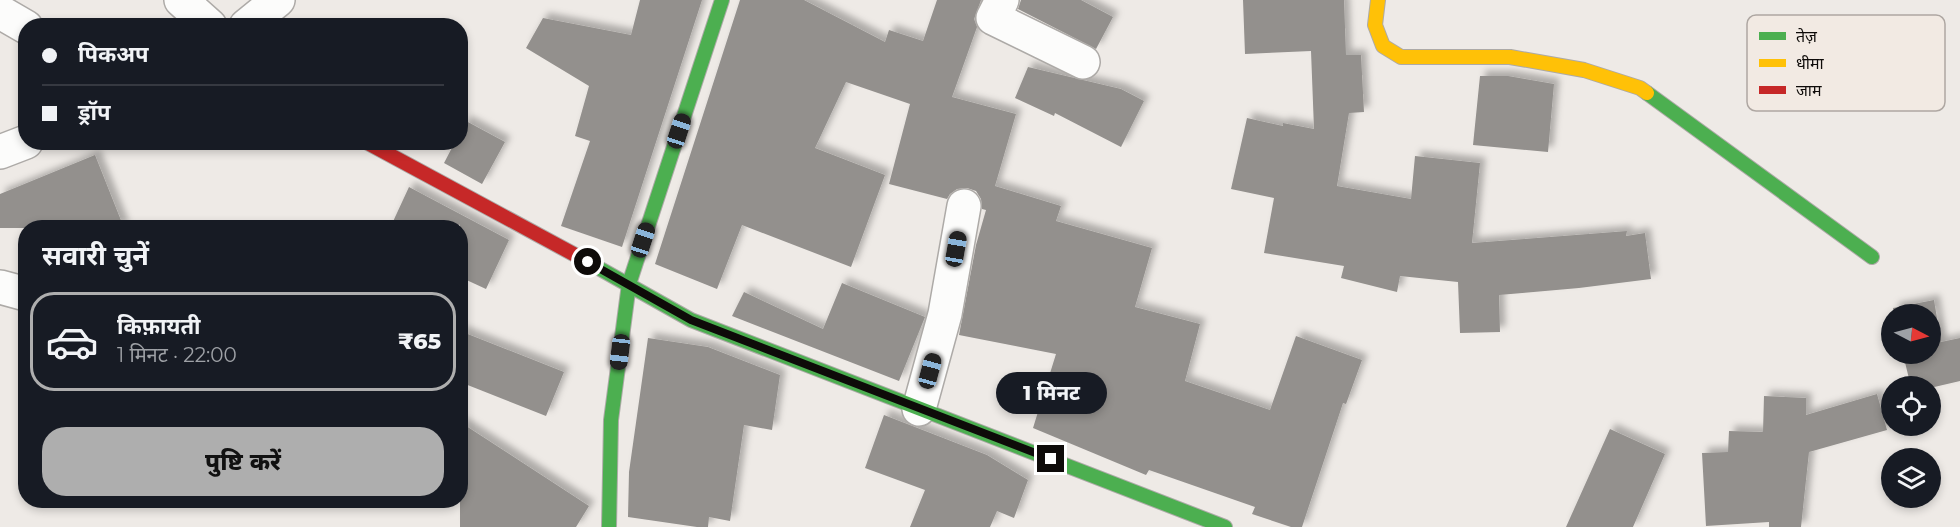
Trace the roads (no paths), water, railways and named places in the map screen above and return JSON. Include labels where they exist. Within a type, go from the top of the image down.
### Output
[{"type":"street","points":[[181,0],[201,18]]},
{"type":"street","points":[[256,18],[278,0]]},
{"type":"street","points":[[609,527],[611,420],[629,284],[722,0]]},
{"type":"street","points":[[1002,0],[993,18],[1083,62]]},
{"type":"street","points":[[1378,0],[1376,25],[1383,46],[1401,57],[1510,57],[1584,70],[1640,88],[1872,257]]},
{"type":"street","points":[[0,12],[18,22]]},
{"type":"street","points":[[0,152],[18,145]]},
{"type":"street","points":[[381,150],[691,320],[1225,527]]},
{"type":"street","points":[[919,409],[945,314],[964,206]]},
{"type":"street","points":[[0,287],[18,292]]}]
